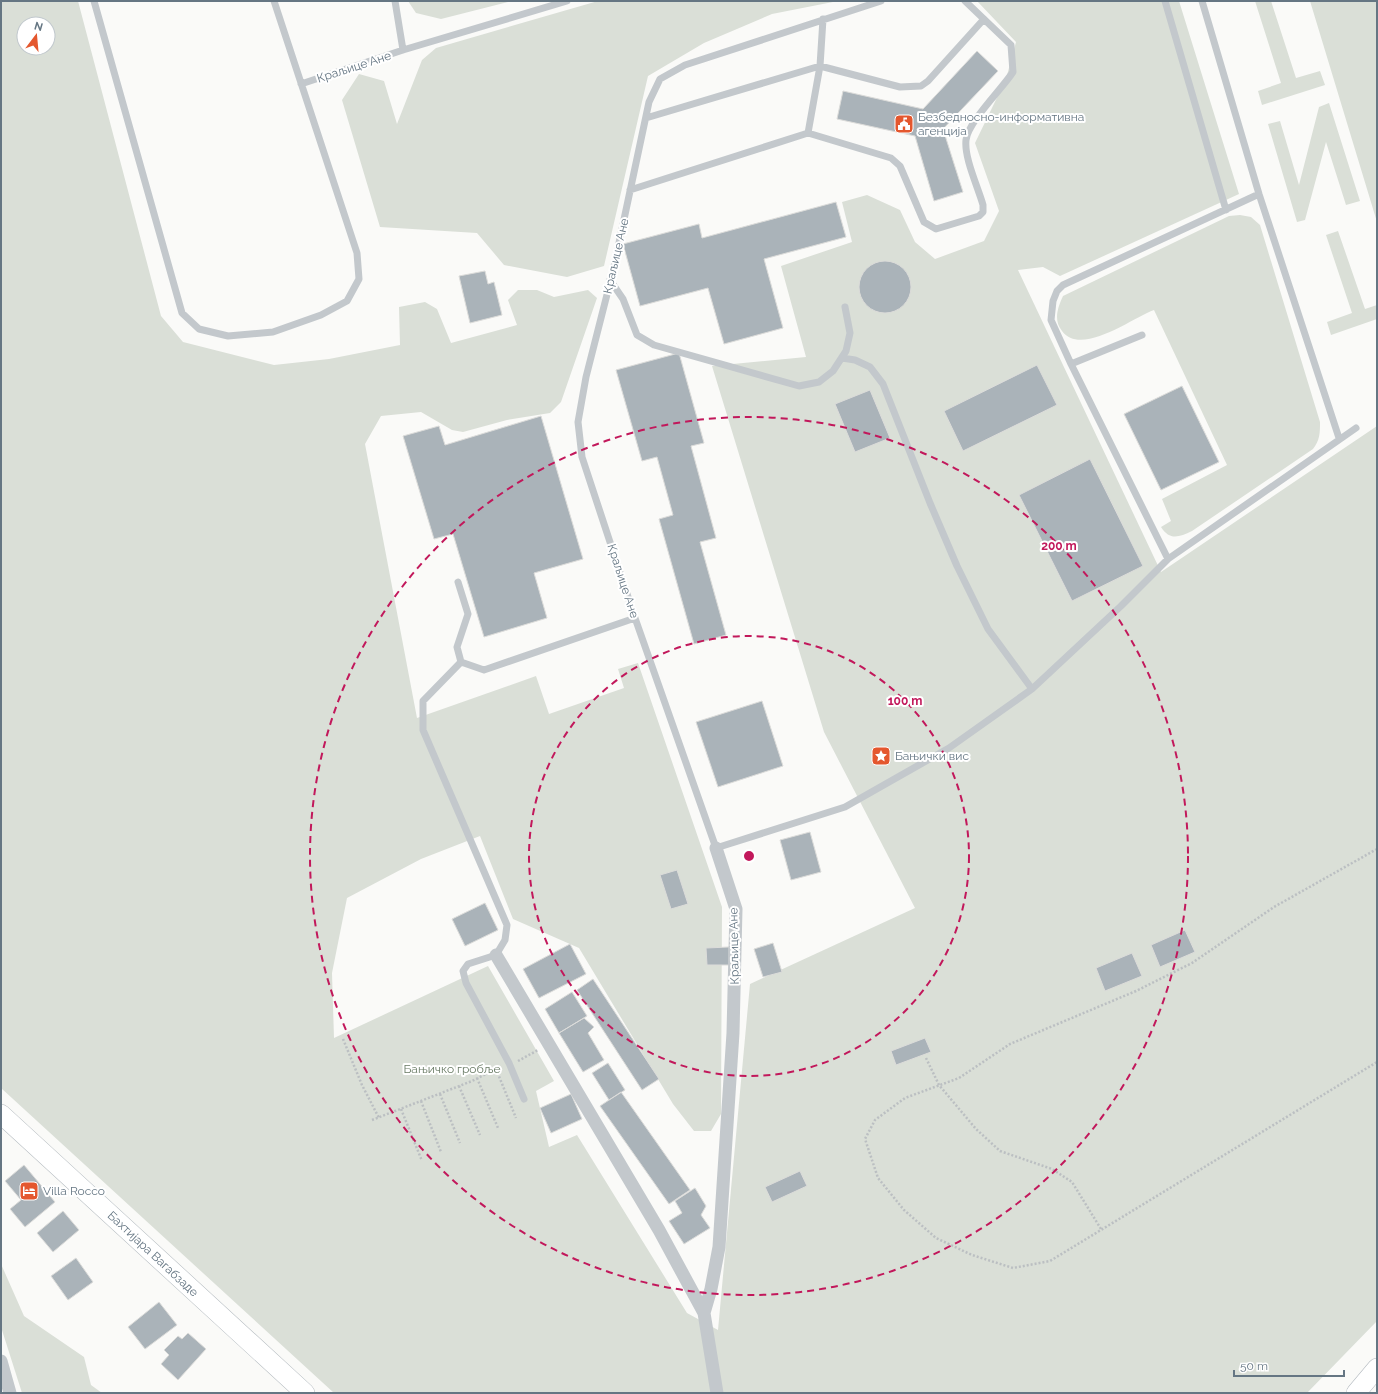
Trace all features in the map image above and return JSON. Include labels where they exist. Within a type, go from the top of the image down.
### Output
[{"type":"main road","name":"Бахтијара Вагабзаде","points":[[1,1114],[305,1393]]},
{"type":"main road","points":[[1356,1393],[1377,1368]]},
{"type":"street","name":"Краљице Ане","points":[[704,1313],[711,1289],[719,1247],[734,1026],[736,909],[716,848]]},
{"type":"street","points":[[496,956],[659,1230],[704,1313],[717,1393]]},
{"type":"street","points":[[1,1361],[6,1392]]},
{"type":"lane","points":[[94,1],[182,312],[199,329],[228,336],[273,332],[321,315],[347,301],[359,279],[357,253],[274,1]]},
{"type":"lane","points":[[395,1],[403,50]]},
{"type":"lane","name":"Краљице Ане","points":[[301,84],[403,50],[568,1]]},
{"type":"lane","name":"Краљице Ане","points":[[716,848],[635,618],[582,458],[578,422],[586,377],[610,280],[649,102],[660,79],[686,65],[824,19],[863,3],[881,1]]},
{"type":"lane","points":[[630,190],[808,133],[891,158],[900,166],[921,218],[931,228],[936,229],[979,216],[983,212],[983,205],[967,153],[966,139],[971,127],[1013,72],[1011,45],[965,1]]},
{"type":"lane","points":[[1165,1],[1226,210]]},
{"type":"lane","points":[[1202,1],[1259,194],[1339,438]]},
{"type":"lane","points":[[808,133],[820,66],[824,19]]},
{"type":"lane","points":[[646,118],[820,66],[900,87],[921,86],[928,81],[984,19]]},
{"type":"lane","points":[[1168,559],[1071,364],[1051,320],[1053,301],[1057,291],[1063,285],[1259,194]]},
{"type":"lane","points":[[610,280],[623,299],[637,335],[654,345],[799,386],[818,382],[833,371],[842,358],[846,351],[850,333],[845,307]]},
{"type":"lane","points":[[1071,364],[1142,334]]},
{"type":"lane","points":[[842,358],[855,360],[870,367],[883,384],[930,503],[957,566],[984,622],[1032,689]]},
{"type":"lane","points":[[716,848],[845,807],[949,748],[1032,689],[1121,606],[1168,559],[1339,438],[1356,428]]},
{"type":"lane","points":[[458,582],[468,614],[457,647],[461,662]]},
{"type":"lane","points":[[461,662],[484,670],[635,618]]},
{"type":"lane","points":[[461,662],[423,701],[423,730],[508,925],[505,940],[496,956],[468,964],[463,971],[466,983],[510,1064],[524,1099]]},
{"type":"path","points":[[1377,849],[1274,907],[1192,963],[1136,991],[1010,1044],[959,1078],[904,1098],[875,1120],[865,1139],[878,1178],[904,1210],[936,1238],[972,1255],[1013,1268],[1050,1262],[1101,1229],[1377,1062]]},
{"type":"path","points":[[343,1039],[362,1085],[379,1118]]},
{"type":"path","points":[[372,1120],[440,1094],[510,1064],[548,1044]]},
{"type":"path","points":[[926,1058],[939,1085],[976,1130],[1000,1151],[1052,1170],[1072,1182],[1101,1229]]},
{"type":"path","points":[[496,1069],[516,1118]]},
{"type":"path","points":[[477,1078],[498,1128]]},
{"type":"path","points":[[459,1086],[480,1135]]},
{"type":"path","points":[[440,1094],[460,1143]]},
{"type":"path","points":[[421,1101],[441,1152]]},
{"type":"path","points":[[401,1109],[422,1160]]},
{"type":"green space","name":"Бањичко гробље","points":[[1,1],[78,1],[161,316],[183,342],[274,365],[329,359],[400,345],[399,307],[425,302],[437,309],[451,343],[517,325],[508,300],[518,290],[537,290],[554,297],[588,290],[597,298],[561,402],[550,413],[507,420],[463,432],[452,430],[421,412],[381,416],[365,444],[417,718],[536,676],[549,714],[624,688],[618,669],[638,663],[722,907],[721,1114],[711,1131],[694,1131],[673,1104],[579,948],[513,919],[480,836],[421,859],[347,898],[332,973],[334,1038],[488,966],[554,1081],[536,1091],[549,1147],[577,1135],[687,1313],[718,1330],[750,984],[915,908],[824,732],[712,366],[806,357],[781,266],[852,242],[842,202],[867,195],[900,210],[915,242],[935,259],[984,241],[999,211],[975,143],[1006,79],[1016,42],[977,1],[1179,1],[1239,194],[1060,276],[1043,267],[1018,270],[1161,572],[1377,426],[1377,1321],[1307,1393],[334,1393],[1,1088]]},
{"type":"green space","points":[[408,1],[512,1],[441,19],[416,13]]},
{"type":"green space","points":[[598,1],[838,1],[772,14],[704,43],[648,76],[604,266],[567,277],[504,265],[477,233],[380,227],[342,100],[359,74],[384,81],[397,124],[422,60],[436,48]]},
{"type":"green space","points":[[1255,1],[1271,1],[1296,78],[1320,71],[1325,85],[1262,105],[1258,91],[1281,83]]},
{"type":"green space","points":[[1310,1],[1377,1],[1377,222]]},
{"type":"green space","points":[[1329,103],[1360,201],[1346,205],[1326,142],[1305,220],[1297,222],[1268,124],[1280,121],[1299,185],[1319,107]]},
{"type":"green space","points":[[1240,215],[1251,217],[1260,225],[1320,422],[1319,436],[1313,449],[1192,531],[1179,536],[1171,536],[1161,527],[1171,521],[1162,499],[1227,465],[1154,310],[1107,333],[1094,338],[1081,340],[1071,338],[1059,327],[1057,318],[1058,309],[1063,296],[1229,216]]},
{"type":"green space","points":[[1338,231],[1365,309],[1377,305],[1377,319],[1331,335],[1327,322],[1352,313],[1326,235]]},
{"type":"green space","points":[[1,1264],[24,1316],[84,1357],[91,1385],[102,1393],[22,1393],[1,1327]]},
{"type":"building","name":"Безбедносно-информативна агенција","points":[[977,51],[998,71],[943,129],[963,192],[934,201],[915,136],[837,119],[843,91],[923,109]]},
{"type":"building","points":[[836,202],[846,237],[764,259],[783,328],[724,344],[708,288],[640,306],[623,244],[699,224],[702,238]]},
{"type":"building","points":[[880,261],[890,261],[900,265],[907,272],[911,282],[911,292],[907,302],[900,309],[890,313],[880,313],[870,309],[863,302],[859,292],[859,282],[863,272],[870,265]]},
{"type":"building","points":[[485,271],[488,284],[494,282],[502,315],[470,323],[459,276]]},
{"type":"building","points":[[679,353],[704,443],[691,446],[716,538],[700,542],[726,635],[694,644],[659,519],[673,515],[657,457],[642,461],[616,370]]},
{"type":"building","points":[[1037,365],[1057,405],[963,451],[944,411]]},
{"type":"building","points":[[1182,386],[1219,462],[1161,490],[1124,414]]},
{"type":"building","points":[[870,390],[890,438],[855,452],[835,404]]},
{"type":"building","points":[[541,416],[583,559],[534,573],[547,618],[484,637],[453,534],[434,539],[403,436],[439,426],[445,445]]},
{"type":"building","points":[[1090,459],[1143,566],[1072,601],[1019,495]]},
{"type":"building","points":[[762,701],[783,766],[718,787],[696,722]]},
{"type":"building","points":[[810,832],[821,872],[791,880],[780,840]]},
{"type":"building","points":[[677,870],[688,904],[671,909],[660,875]]},
{"type":"building","points":[[485,903],[498,930],[465,946],[452,919]]},
{"type":"building","points":[[1185,930],[1195,952],[1160,967],[1151,945]]},
{"type":"building","points":[[773,943],[782,972],[763,977],[754,949]]},
{"type":"building","points":[[570,944],[586,974],[539,998],[523,969]]},
{"type":"building","points":[[729,947],[729,965],[707,965],[706,948]]},
{"type":"building","points":[[1132,953],[1142,976],[1105,991],[1096,968]]},
{"type":"building","points":[[593,979],[659,1079],[642,1090],[577,990]]},
{"type":"building","points":[[572,992],[587,1016],[559,1033],[545,1009]]},
{"type":"building","points":[[584,1018],[594,1027],[588,1033],[604,1060],[583,1072],[559,1033]]},
{"type":"building","points":[[925,1038],[931,1052],[896,1065],[891,1051]]},
{"type":"building","points":[[608,1063],[625,1090],[609,1100],[592,1073]]},
{"type":"building","points":[[621,1092],[690,1190],[669,1204],[600,1106]]},
{"type":"building","points":[[571,1094],[582,1119],[551,1133],[540,1108]]},
{"type":"building","name":"Villa Rocco","points":[[24,1165],[55,1202],[25,1227],[10,1209],[21,1200],[5,1181]]},
{"type":"building","points":[[800,1171],[807,1186],[772,1202],[765,1187]]},
{"type":"building","points":[[695,1188],[706,1206],[701,1215],[710,1228],[684,1244],[669,1221],[682,1213],[675,1201]]},
{"type":"building","points":[[63,1211],[79,1230],[53,1252],[37,1233]]},
{"type":"building","points":[[76,1258],[93,1282],[68,1300],[51,1276]]},
{"type":"building","points":[[159,1302],[177,1325],[145,1349],[128,1327]]},
{"type":"building","points":[[188,1333],[206,1349],[178,1380],[161,1364],[169,1355],[164,1350],[178,1336],[182,1339]]},
{"type":"place","name":"Безбедносно-информативна агенција","points":[[904,124]]},
{"type":"place","name":"Бањички вис","points":[[881,756]]},
{"type":"place","name":"Villa Rocco","points":[[29,1191]]}]
